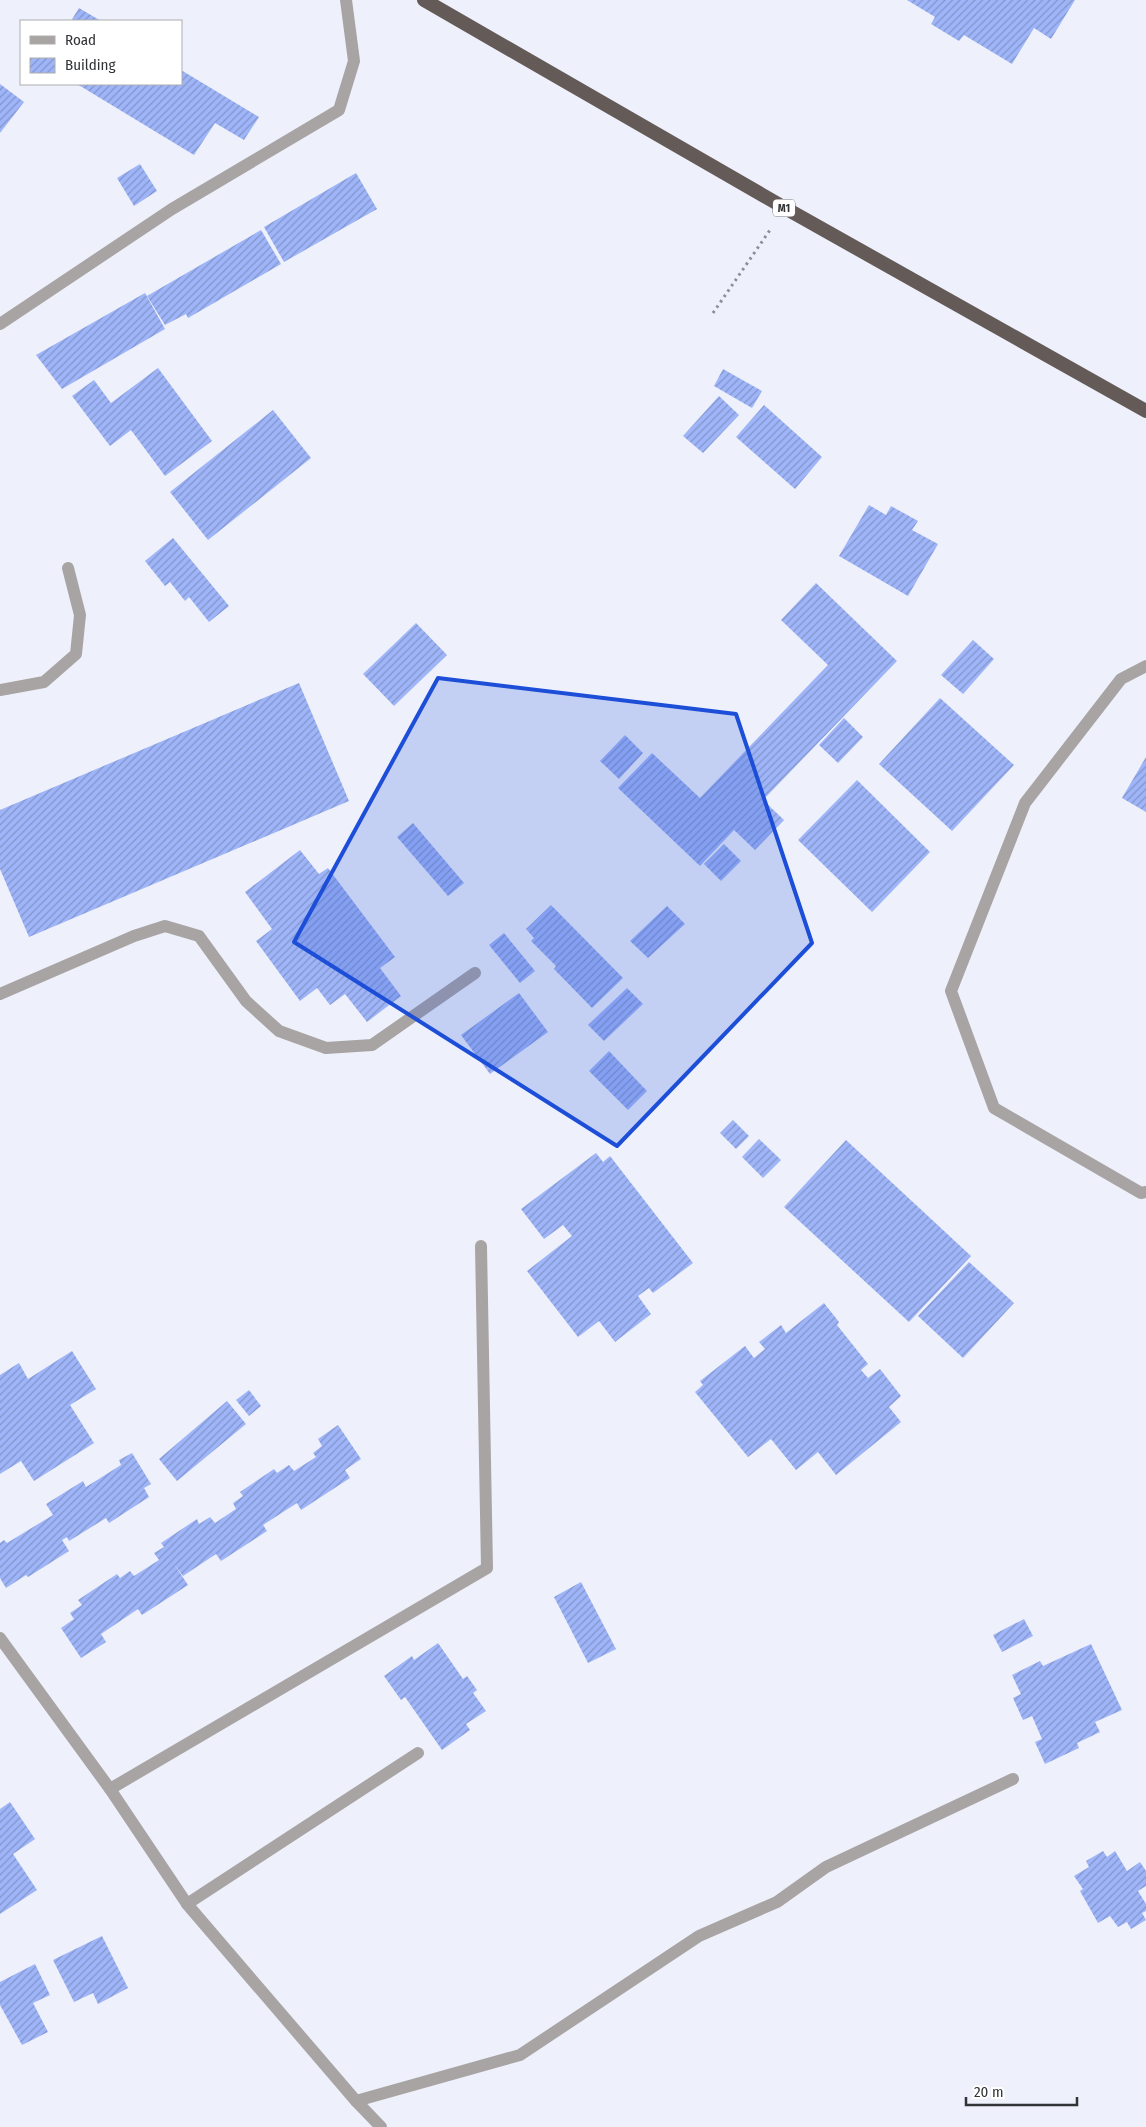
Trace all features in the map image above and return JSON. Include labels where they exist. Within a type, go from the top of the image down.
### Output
[{"type":"highway","name":"M1","points":[[424,0],[785,208],[1146,411]]},
{"type":"street","points":[[0,324],[172,209],[339,110],[354,61],[346,0]]},
{"type":"street","points":[[0,690],[44,682],[76,654],[80,615],[68,568]]},
{"type":"street","points":[[1146,666],[1121,679],[1025,803],[951,991],[994,1108],[1141,1193],[1146,1192]]},
{"type":"street","points":[[0,994],[134,936],[165,926],[199,936],[246,1001],[279,1031],[326,1048],[372,1045],[476,973]]},
{"type":"street","points":[[110,1789],[486,1568],[480,1246]]},
{"type":"street","points":[[0,1638],[110,1789],[187,1904],[356,2101],[382,2127]]},
{"type":"street","points":[[187,1904],[418,1753]]},
{"type":"street","points":[[356,2101],[520,2054],[699,1936],[777,1902],[826,1867],[1013,1779]]},
{"type":"path","points":[[714,313],[785,208]]},
{"type":"highlighted area","points":[[438,678],[736,714],[812,943],[617,1146],[294,942]]},
{"type":"building","points":[[907,0],[1075,0],[1051,39],[1034,28],[1012,64],[964,35],[959,41],[931,24],[935,17]]},
{"type":"building","points":[[79,8],[99,20],[72,20]]},
{"type":"building","points":[[182,71],[259,117],[244,140],[215,123],[194,155],[79,85],[182,85]]},
{"type":"building","points":[[0,84],[24,102],[0,133]]},
{"type":"building","points":[[140,164],[157,191],[134,206],[117,178]]},
{"type":"building","points":[[356,173],[377,209],[284,262],[264,227]]},
{"type":"building","points":[[261,230],[281,264],[188,318],[186,314],[165,325],[147,296]]},
{"type":"building","points":[[145,293],[165,329],[62,389],[36,355]]},
{"type":"building","points":[[158,368],[212,441],[165,476],[131,430],[110,446],[72,396],[94,380],[111,403]]},
{"type":"building","points":[[723,369],[762,391],[752,408],[714,386]]},
{"type":"building","points":[[719,396],[739,415],[703,453],[683,436]]},
{"type":"building","points":[[764,405],[822,457],[795,489],[736,437]]},
{"type":"building","points":[[273,410],[311,458],[208,540],[170,492]]},
{"type":"building","points":[[869,505],[886,515],[891,506],[918,521],[912,530],[938,544],[908,596],[839,556]]},
{"type":"building","points":[[173,538],[229,606],[209,622],[189,597],[185,601],[170,582],[165,586],[145,561]]},
{"type":"building","points":[[816,583],[897,661],[763,800],[784,820],[755,850],[734,830],[700,866],[618,788],[652,753],[700,798],[828,665],[781,620]]},
{"type":"building","points":[[416,623],[447,655],[394,706],[363,674]]},
{"type":"building","points":[[973,640],[994,659],[963,694],[941,675]]},
{"type":"building","points":[[299,683],[349,801],[29,937],[0,869],[0,810]]},
{"type":"building","points":[[940,698],[1014,765],[952,831],[879,764]]},
{"type":"building","points":[[844,718],[863,737],[838,763],[819,745]]},
{"type":"building","points":[[625,735],[643,753],[619,779],[600,761]]},
{"type":"building","points":[[1146,757],[1146,812],[1122,798]]},
{"type":"building","points":[[857,780],[930,852],[872,912],[798,840]]},
{"type":"building","points":[[413,823],[464,883],[448,896],[397,837]]},
{"type":"building","points":[[724,844],[741,861],[721,881],[704,864]]},
{"type":"building","points":[[300,850],[319,874],[328,868],[395,957],[380,968],[401,996],[367,1022],[345,994],[330,1005],[317,988],[300,1001],[256,941],[272,929],[245,892]]},
{"type":"building","points":[[551,905],[623,978],[592,1008],[554,969],[556,966],[531,941],[534,938],[526,929]]},
{"type":"building","points":[[667,906],[685,924],[648,958],[630,941]]},
{"type":"building","points":[[504,933],[535,971],[520,983],[489,945]]},
{"type":"building","points":[[627,988],[643,1004],[604,1041],[588,1025]]},
{"type":"building","points":[[519,993],[548,1032],[490,1074],[461,1035]]},
{"type":"building","points":[[609,1051],[647,1091],[628,1110],[589,1071]]},
{"type":"building","points":[[733,1120],[749,1136],[736,1149],[720,1133]]},
{"type":"building","points":[[759,1139],[781,1160],[763,1178],[742,1157]]},
{"type":"building","points":[[846,1140],[971,1256],[909,1322],[784,1207]]},
{"type":"building","points":[[596,1153],[603,1162],[610,1156],[693,1263],[653,1293],[649,1288],[638,1296],[651,1314],[615,1342],[599,1321],[578,1337],[527,1271],[572,1236],[563,1225],[544,1239],[521,1209]]},
{"type":"building","points":[[969,1262],[1014,1303],[963,1358],[918,1316]]},
{"type":"building","points":[[824,1303],[839,1322],[837,1325],[868,1364],[861,1370],[868,1378],[880,1369],[901,1396],[889,1407],[901,1422],[836,1475],[818,1452],[796,1470],[771,1439],[748,1457],[695,1392],[703,1385],[700,1381],[745,1346],[754,1358],[765,1349],[759,1342],[781,1325],[786,1333]]},
{"type":"building","points":[[72,1351],[96,1389],[70,1405],[94,1443],[34,1481],[21,1461],[0,1474],[0,1375],[19,1363],[28,1379]]},
{"type":"building","points":[[249,1390],[261,1406],[249,1416],[236,1400]]},
{"type":"building","points":[[227,1401],[246,1424],[177,1481],[159,1459]]},
{"type":"building","points":[[338,1425],[361,1459],[345,1470],[350,1478],[301,1510],[297,1503],[263,1525],[267,1531],[221,1561],[216,1554],[183,1576],[174,1564],[188,1585],[142,1615],[138,1609],[101,1634],[106,1642],[81,1658],[61,1628],[74,1619],[70,1613],[82,1605],[78,1600],[117,1574],[120,1578],[130,1571],[134,1576],[159,1560],[154,1553],[164,1547],[161,1543],[197,1519],[199,1524],[210,1517],[215,1523],[236,1509],[233,1503],[243,1496],[240,1492],[274,1469],[277,1473],[289,1465],[294,1471],[316,1457],[313,1453],[322,1446],[318,1439]]},
{"type":"building","points":[[132,1453],[151,1484],[144,1488],[149,1497],[109,1523],[106,1518],[69,1541],[67,1537],[62,1540],[69,1551],[28,1577],[26,1575],[6,1588],[0,1578],[0,1543],[4,1540],[7,1543],[53,1515],[46,1504],[83,1481],[86,1487],[121,1465],[119,1460]]},
{"type":"building","points":[[581,1582],[616,1649],[588,1663],[554,1597]]},
{"type":"building","points":[[1024,1619],[1033,1636],[1002,1652],[993,1635]]},
{"type":"building","points":[[438,1643],[463,1679],[467,1676],[477,1690],[473,1693],[486,1711],[466,1724],[470,1730],[442,1750],[405,1697],[401,1700],[384,1676],[412,1656],[414,1660]]},
{"type":"building","points":[[1091,1644],[1122,1710],[1095,1722],[1100,1732],[1077,1743],[1079,1748],[1045,1764],[1035,1742],[1042,1739],[1032,1716],[1023,1720],[1013,1698],[1021,1694],[1012,1675],[1040,1661],[1043,1666]]},
{"type":"building","points":[[10,1802],[35,1839],[13,1854],[37,1890],[0,1914],[0,1809]]},
{"type":"building","points":[[1103,1851],[1107,1857],[1115,1851],[1127,1871],[1140,1862],[1146,1871],[1146,1886],[1138,1891],[1146,1904],[1146,1911],[1142,1913],[1146,1920],[1131,1929],[1127,1922],[1118,1927],[1110,1916],[1098,1923],[1080,1891],[1083,1889],[1074,1876],[1089,1867],[1086,1861]]},
{"type":"building","points":[[102,1936],[128,1988],[98,2004],[93,1993],[74,2002],[53,1960]]},
{"type":"building","points":[[35,1964],[50,1995],[33,2003],[48,2032],[22,2045],[0,2005],[0,1982]]}]
